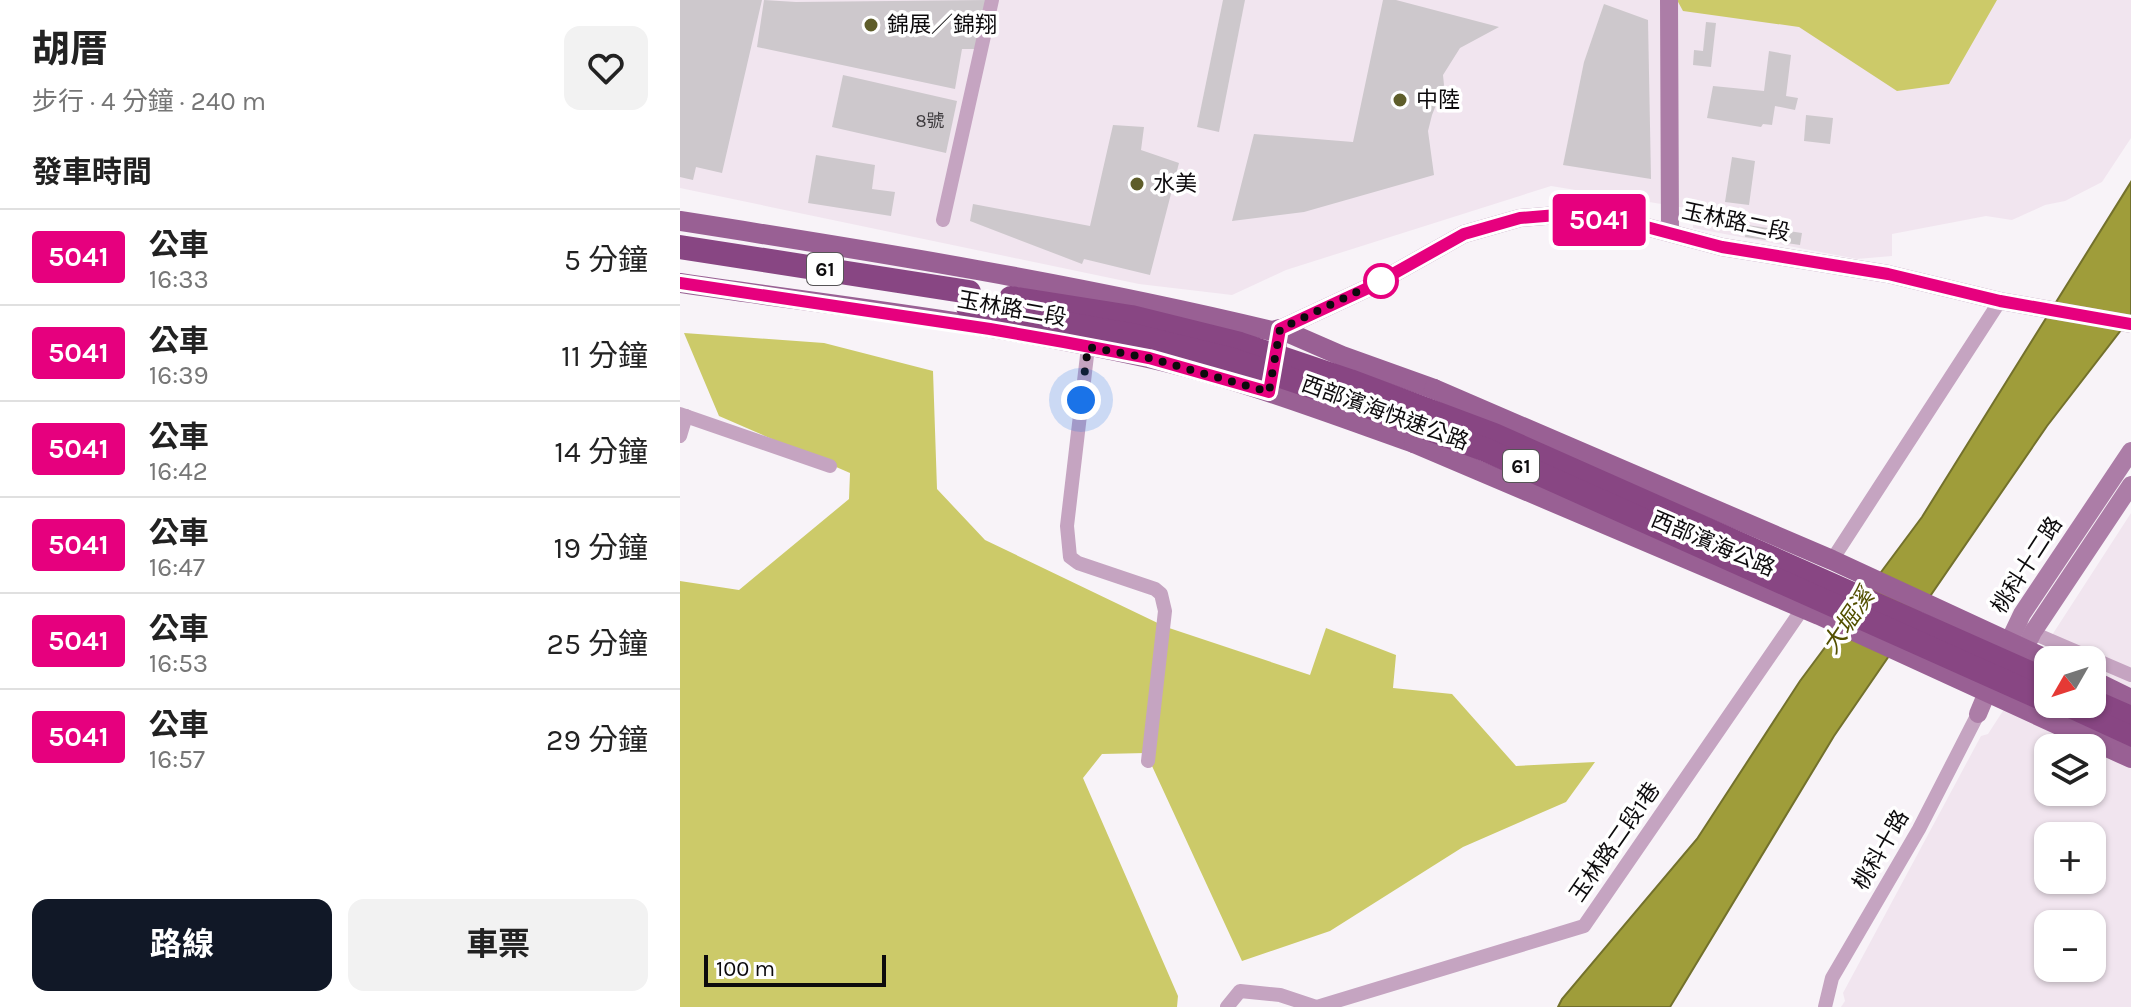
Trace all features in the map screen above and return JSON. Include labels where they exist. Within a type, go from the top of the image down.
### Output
[{"type":"highway","name":"西部濱海快速公路","points":[[680,247],[968,299],[1233,360],[1486,450],[2034,695]]},
{"type":"highway","name":"西部濱海快速公路","points":[[680,261],[1131,317],[1240,344],[1494,435],[2034,675]]},
{"type":"highway","points":[[2106,707],[2131,718]]},
{"type":"highway","points":[[2087,718],[2131,738]]},
{"type":"main road","name":"玉林路二段","points":[[680,221],[918,260],[1192,311],[1272,331],[1280,329]]},
{"type":"main road","name":"玉林路二段","points":[[680,283],[990,329],[1149,358],[1269,392]]},
{"type":"main road","name":"西部濱海公路","points":[[1280,329],[1342,356],[1434,389],[1832,560],[2034,654]]},
{"type":"main road","name":"西部濱海公路","points":[[1269,392],[1414,443],[1803,608],[2131,758]]},
{"type":"main road","points":[[2106,687],[2131,699]]},
{"type":"street","points":[[943,220],[992,0]]},
{"type":"street","points":[[1669,0],[1670,233]]},
{"type":"street","name":"玉林路二段","points":[[1280,329],[1368,288],[1464,234],[1520,218],[1557,215],[1639,225],[1722,247],[1888,274],[2006,302],[2131,324]]},
{"type":"street","points":[[1832,560],[2006,302]]},
{"type":"street","points":[[1269,392],[1280,329]]},
{"type":"street","points":[[1088,347],[1067,526],[1070,557],[1078,563],[1155,589],[1161,594],[1165,611],[1148,761]]},
{"type":"street","points":[[680,436],[683,415],[830,466]]},
{"type":"street","name":"桃科十二路","points":[[1984,715],[2014,626],[2131,451]]},
{"type":"street","name":"桃科十二路","points":[[1984,715],[2033,632],[2131,485]]},
{"type":"street","name":"玉林路二段1巷","points":[[1316,1007],[1584,926],[1803,608]]},
{"type":"street","points":[[2014,626],[2131,675]]},
{"type":"street","name":"桃科十路","points":[[1825,1007],[1832,978],[1984,715]]},
{"type":"street","points":[[1227,1007],[1240,991],[1280,995],[1316,1007]]},
{"type":"shaded area","points":[[680,0],[2131,0],[2131,138],[2102,182],[2065,201],[2045,205],[2012,220],[1986,216],[1892,234],[1892,256],[1857,259],[1693,228],[1692,209],[1551,186],[1286,270],[1232,295],[1139,284],[680,188]]},
{"type":"shaded area","points":[[1677,0],[1997,0],[1949,84],[1897,91],[1799,27],[1683,11]]},
{"type":"shaded area","points":[[684,333],[824,343],[933,371],[937,489],[985,540],[1166,627],[1310,675],[1326,628],[1396,655],[1393,688],[1452,694],[1516,766],[1595,762],[1566,802],[1463,847],[1330,931],[1242,961],[1146,753],[1102,754],[1083,778],[1178,996],[1177,1007],[680,1007],[680,581],[739,590],[849,499],[850,473],[719,416]]},
{"type":"shaded area","points":[[2131,513],[2131,1007],[1841,1007],[1845,1001],[1843,993],[1981,736],[1988,734],[2034,663],[2034,718],[2106,718],[2106,646],[2045,646]]},
{"type":"water","name":"大堀溪","points":[[2131,182],[2131,317],[2047,426],[1834,736],[1670,1007],[1558,1007],[1697,839],[1800,681],[1922,517]]},
{"type":"building","points":[[680,0],[762,0],[722,173],[696,167],[693,180],[680,177]]},
{"type":"building","name":"錦展／錦翔","points":[[764,0],[988,0],[977,49],[962,49],[955,89],[757,47]]},
{"type":"building","points":[[1223,0],[1245,0],[1219,132],[1197,127]]},
{"type":"building","name":"中陸","points":[[1383,0],[1396,0],[1499,27],[1460,48],[1443,75],[1444,85],[1428,131],[1434,175],[1304,212],[1232,221],[1254,134],[1353,142]]},
{"type":"building","points":[[1604,4],[1648,20],[1651,179],[1563,165],[1584,62]]},
{"type":"building","points":[[1706,22],[1716,23],[1711,67],[1693,65],[1694,50],[1703,51]]},
{"type":"building","points":[[1769,51],[1791,55],[1786,96],[1798,98],[1795,110],[1775,106],[1772,125],[1763,124],[1761,127],[1707,118],[1713,86],[1764,91]]},
{"type":"building","points":[[843,75],[957,101],[946,153],[832,127]]},
{"type":"building","points":[[1806,115],[1833,118],[1830,144],[1804,141]]},
{"type":"building","name":"水美","points":[[1113,125],[1144,127],[1141,150],[1179,163],[1150,275],[1084,259],[1082,264],[970,221],[973,204],[1090,226]]},
{"type":"building","points":[[816,155],[875,165],[872,189],[895,192],[891,216],[808,203]]},
{"type":"building","points":[[1732,157],[1755,161],[1749,205],[1725,202]]},
{"type":"building","points":[[1747,225],[1802,233],[1800,245],[1745,237]]},
{"type":"bus line","name":"5041","points":[[680,283],[1064,342],[1149,358],[1269,392],[1280,329],[1368,288],[1464,234],[1520,218],[1557,215],[1639,225],[1722,247],[1888,274],[2000,301],[2131,324]]},
{"type":"place","name":"錦展／錦翔","points":[[871,25]]},
{"type":"place","name":"中陸","points":[[1400,100]]},
{"type":"place","name":"水美","points":[[1137,184]]},
{"type":"route","points":[[1081,400],[1088,347],[1149,358],[1269,392],[1280,329],[1392,275],[1381,281]]}]
